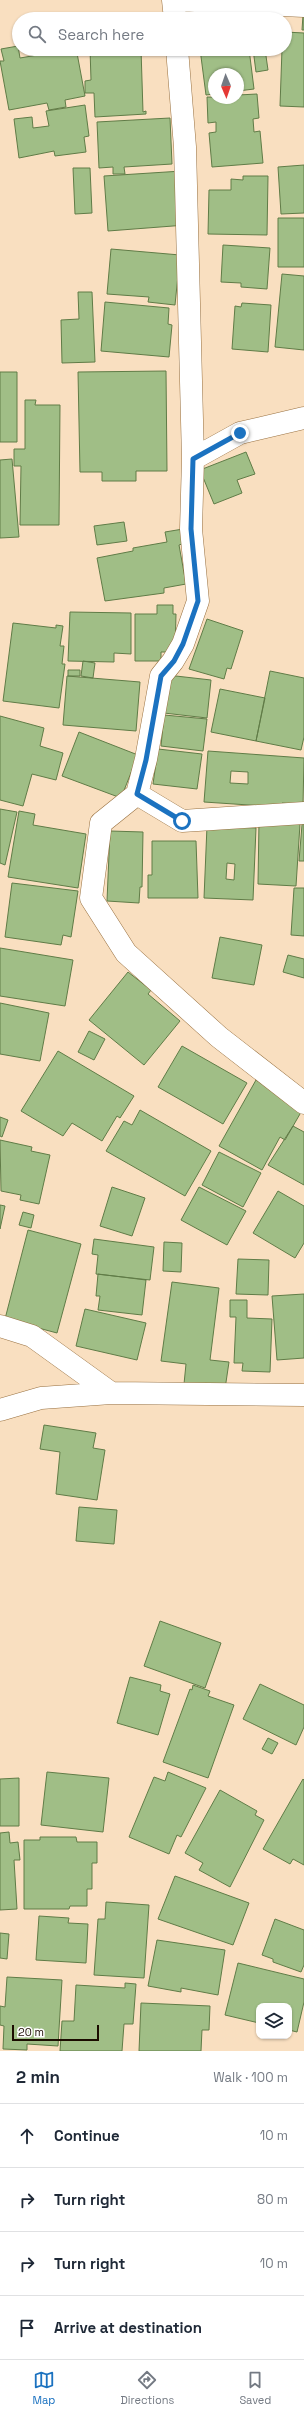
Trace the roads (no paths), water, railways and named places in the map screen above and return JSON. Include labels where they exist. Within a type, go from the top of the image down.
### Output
[{"type":"street","points":[[174,12],[173,0],[304,6]]},
{"type":"street","points":[[178,56],[185,147],[193,459],[191,529],[198,601],[183,644],[174,661],[161,676],[146,760],[137,794],[101,823],[91,898],[126,953],[219,1037],[304,1104]]},
{"type":"street","points":[[193,459],[240,433],[304,418]]},
{"type":"street","points":[[137,794],[182,821],[304,812]]},
{"type":"street","points":[[0,1326],[32,1336],[111,1393]]},
{"type":"street","points":[[0,1410],[41,1398],[111,1393],[304,1395]]}]
